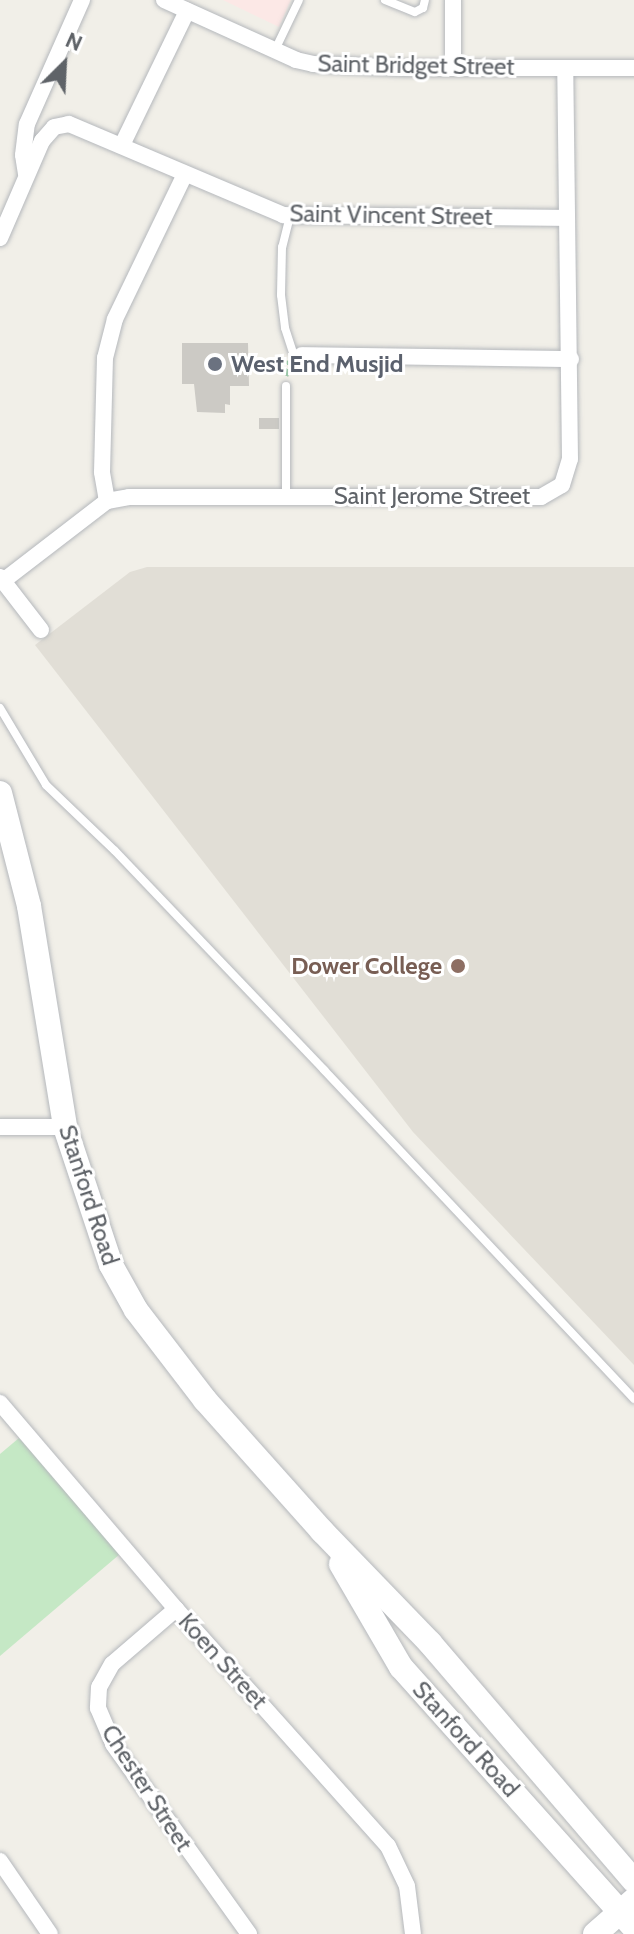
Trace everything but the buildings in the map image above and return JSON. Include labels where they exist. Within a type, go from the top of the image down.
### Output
[{"type":"main road","name":"Stanford Road","points":[[0,793],[29,906],[65,1127],[111,1265],[136,1310],[205,1400],[322,1531],[430,1643],[634,1881]]},
{"type":"main road","name":"Stanford Road","points":[[322,1531],[401,1667],[629,1914]]},
{"type":"main road","points":[[595,1934],[629,1914]]},
{"type":"street","points":[[0,238],[26,174],[23,155],[27,124],[82,0]]},
{"type":"street","name":"Saint Bridget Street","points":[[164,0],[296,60],[331,66],[634,68]]},
{"type":"street","points":[[453,0],[453,67]]},
{"type":"street","points":[[122,145],[187,11]]},
{"type":"street","name":"Saint Jerome Street","points":[[107,501],[129,497],[541,497],[551,493],[567,475],[570,459],[565,68]]},
{"type":"street","name":"Saint Vincent Street","points":[[26,174],[47,134],[54,127],[69,124],[290,215],[566,218]]},
{"type":"street","points":[[41,630],[2,579],[107,501],[102,472],[105,358],[115,319],[185,174]]},
{"type":"street","points":[[296,354],[571,359]]},
{"type":"street","points":[[0,1127],[65,1127]]},
{"type":"street","name":"Koen Street","points":[[0,1403],[176,1609],[388,1846],[407,1886],[413,1934]]},
{"type":"street","name":"Chester Street","points":[[176,1609],[112,1664],[99,1687],[98,1708],[113,1744],[249,1934]]},
{"type":"street","points":[[0,1861],[50,1934]]},
{"type":"lane","points":[[275,51],[299,0]]},
{"type":"lane","points":[[385,0],[415,12],[423,8],[425,0]]},
{"type":"lane","points":[[290,215],[282,247],[281,295],[285,328],[296,354]]},
{"type":"lane","points":[[286,496],[287,382]]},
{"type":"lane","points":[[0,708],[46,785],[115,851],[634,1399]]},
{"type":"path","points":[[287,382],[297,370],[296,354]]},
{"type":"path","points":[[287,382],[296,354]]},
{"type":"shaded area","points":[[223,0],[291,0],[279,27]]},
{"type":"shaded area","name":"Dower College","points":[[147,567],[634,567],[634,1365],[413,1132],[35,645],[130,572]]},
{"type":"green space","points":[[19,1438],[120,1554],[0,1656],[0,1454]]},
{"type":"place","name":"West End Musjid","points":[[215,364]]},
{"type":"place","name":"Dower College","points":[[458,966]]}]
